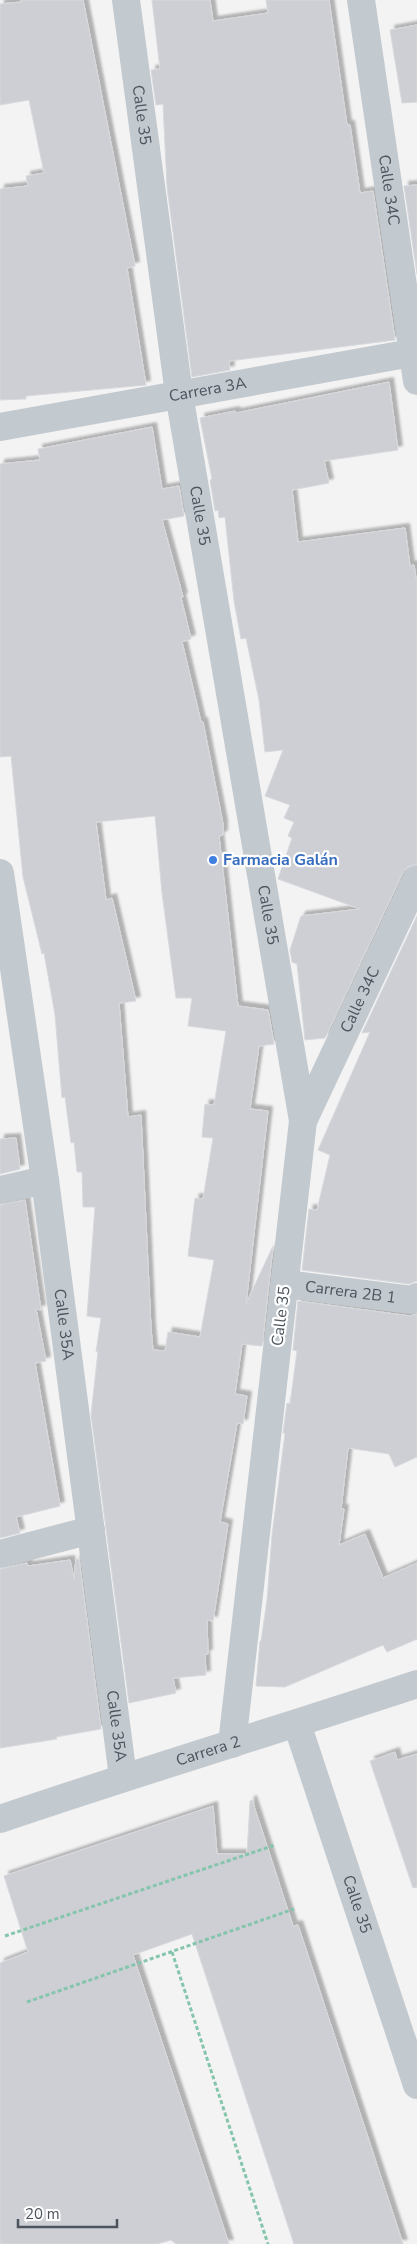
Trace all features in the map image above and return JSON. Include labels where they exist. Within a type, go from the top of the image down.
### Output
[{"type":"street","name":"Calle 35","points":[[126,0],[179,394],[303,1121],[232,1744]]},
{"type":"street","name":"Calle 34C","points":[[360,0],[415,353],[417,381]]},
{"type":"street","name":"Carrera 3A","points":[[0,427],[415,353]]},
{"type":"street","name":"Calle 35A","points":[[0,873],[45,1180],[123,1777]]},
{"type":"street","name":"Calle 34C","points":[[303,1121],[417,880]]},
{"type":"street","points":[[0,1190],[45,1180]]},
{"type":"street","name":"Carrera 2B 1","points":[[285,1284],[412,1300],[417,1298]]},
{"type":"street","points":[[0,1554],[91,1530]]},
{"type":"street","name":"Carrera 2","points":[[0,1819],[123,1777],[297,1724],[417,1684]]},
{"type":"street","name":"Calle 35","points":[[297,1724],[417,2085]]},
{"type":"path","points":[[5,1936],[275,1845]]},
{"type":"path","points":[[28,2002],[294,1909]]},
{"type":"path","points":[[172,1952],[268,2244]]},
{"type":"building","points":[[21,0],[83,0],[135,266],[127,268],[146,385],[26,396],[26,399],[0,400],[0,189],[28,186],[26,176],[44,173],[29,100],[0,105],[0,4],[22,2]]},
{"type":"building","points":[[152,0],[210,0],[213,21],[268,13],[266,0],[329,0],[347,125],[350,125],[360,193],[373,191],[395,340],[229,361],[230,370],[192,377],[167,187],[163,104],[156,105],[151,70],[160,69]]},
{"type":"building","points":[[417,25],[417,102],[402,103],[390,30]]},
{"type":"building","points":[[417,185],[417,274],[404,186]]},
{"type":"building","points":[[389,382],[398,450],[324,461],[329,483],[292,490],[298,542],[405,528],[410,566],[414,565],[417,585],[417,864],[409,866],[403,872],[325,1038],[305,1040],[297,964],[292,962],[290,950],[301,916],[360,909],[278,879],[292,838],[288,836],[294,822],[284,818],[290,805],[265,796],[283,750],[265,752],[259,700],[246,638],[241,639],[234,601],[225,517],[219,518],[218,510],[215,511],[210,480],[212,479],[200,418],[235,411],[236,413]]},
{"type":"building","points":[[152,427],[162,489],[179,486],[184,516],[162,520],[183,597],[181,598],[191,639],[182,642],[201,722],[203,722],[223,824],[223,835],[219,836],[238,1006],[268,1010],[274,1044],[259,1046],[250,1109],[268,1111],[246,1304],[273,1246],[262,1346],[242,1344],[235,1394],[247,1396],[243,1424],[237,1423],[220,1522],[228,1524],[213,1621],[207,1620],[208,1654],[205,1654],[206,1675],[173,1678],[176,1693],[129,1703],[91,1415],[101,1318],[87,1316],[95,1207],[83,1207],[82,1172],[77,1172],[74,1142],[71,1143],[65,1097],[62,1098],[55,1015],[44,953],[42,954],[23,877],[11,756],[0,757],[0,464],[40,460],[38,449]],"holes":[[[155,816],[162,893],[176,998],[192,998],[188,1026],[226,1031],[214,1105],[205,1104],[202,1137],[213,1138],[203,1199],[195,1198],[188,1256],[214,1260],[200,1337],[168,1332],[165,1351],[153,1350],[141,1115],[128,1117],[119,1003],[136,1001],[112,898],[106,900],[96,822]]]},
{"type":"building","points":[[417,916],[417,1281],[409,1284],[302,1270],[309,1209],[317,1210],[330,1155],[318,1150],[370,1032],[362,1033]]},
{"type":"building","points":[[16,1138],[20,1169],[0,1174],[0,1139]]},
{"type":"building","points":[[25,1200],[41,1310],[36,1309],[46,1361],[35,1363],[60,1506],[16,1517],[20,1533],[0,1538],[0,1205]]},
{"type":"building","points":[[298,1301],[410,1316],[417,1314],[417,1457],[395,1467],[389,1454],[348,1448],[341,1509],[344,1509],[339,1545],[365,1534],[383,1578],[417,1563],[417,1639],[387,1652],[383,1645],[285,1687],[256,1686],[285,1433],[283,1433],[287,1403],[290,1404],[297,1351],[293,1350]]},
{"type":"building","points":[[76,1559],[79,1559],[101,1729],[56,1737],[57,1739],[0,1748],[0,1569],[27,1563],[28,1566],[70,1560],[74,1579]]},
{"type":"building","points":[[395,1752],[397,1760],[417,1754],[417,1887],[413,1888],[370,1761]]},
{"type":"building","points":[[252,1800],[293,1926],[298,1925],[403,2244],[294,2244],[192,1934],[133,1955],[229,2244],[176,2244],[171,2240],[157,2244],[0,2244],[0,1963],[28,1952],[4,1876],[213,1806],[217,1854],[247,1854],[250,1801]]},
{"type":"place","name":"Farmacia Galán","points":[[213,860]]}]
